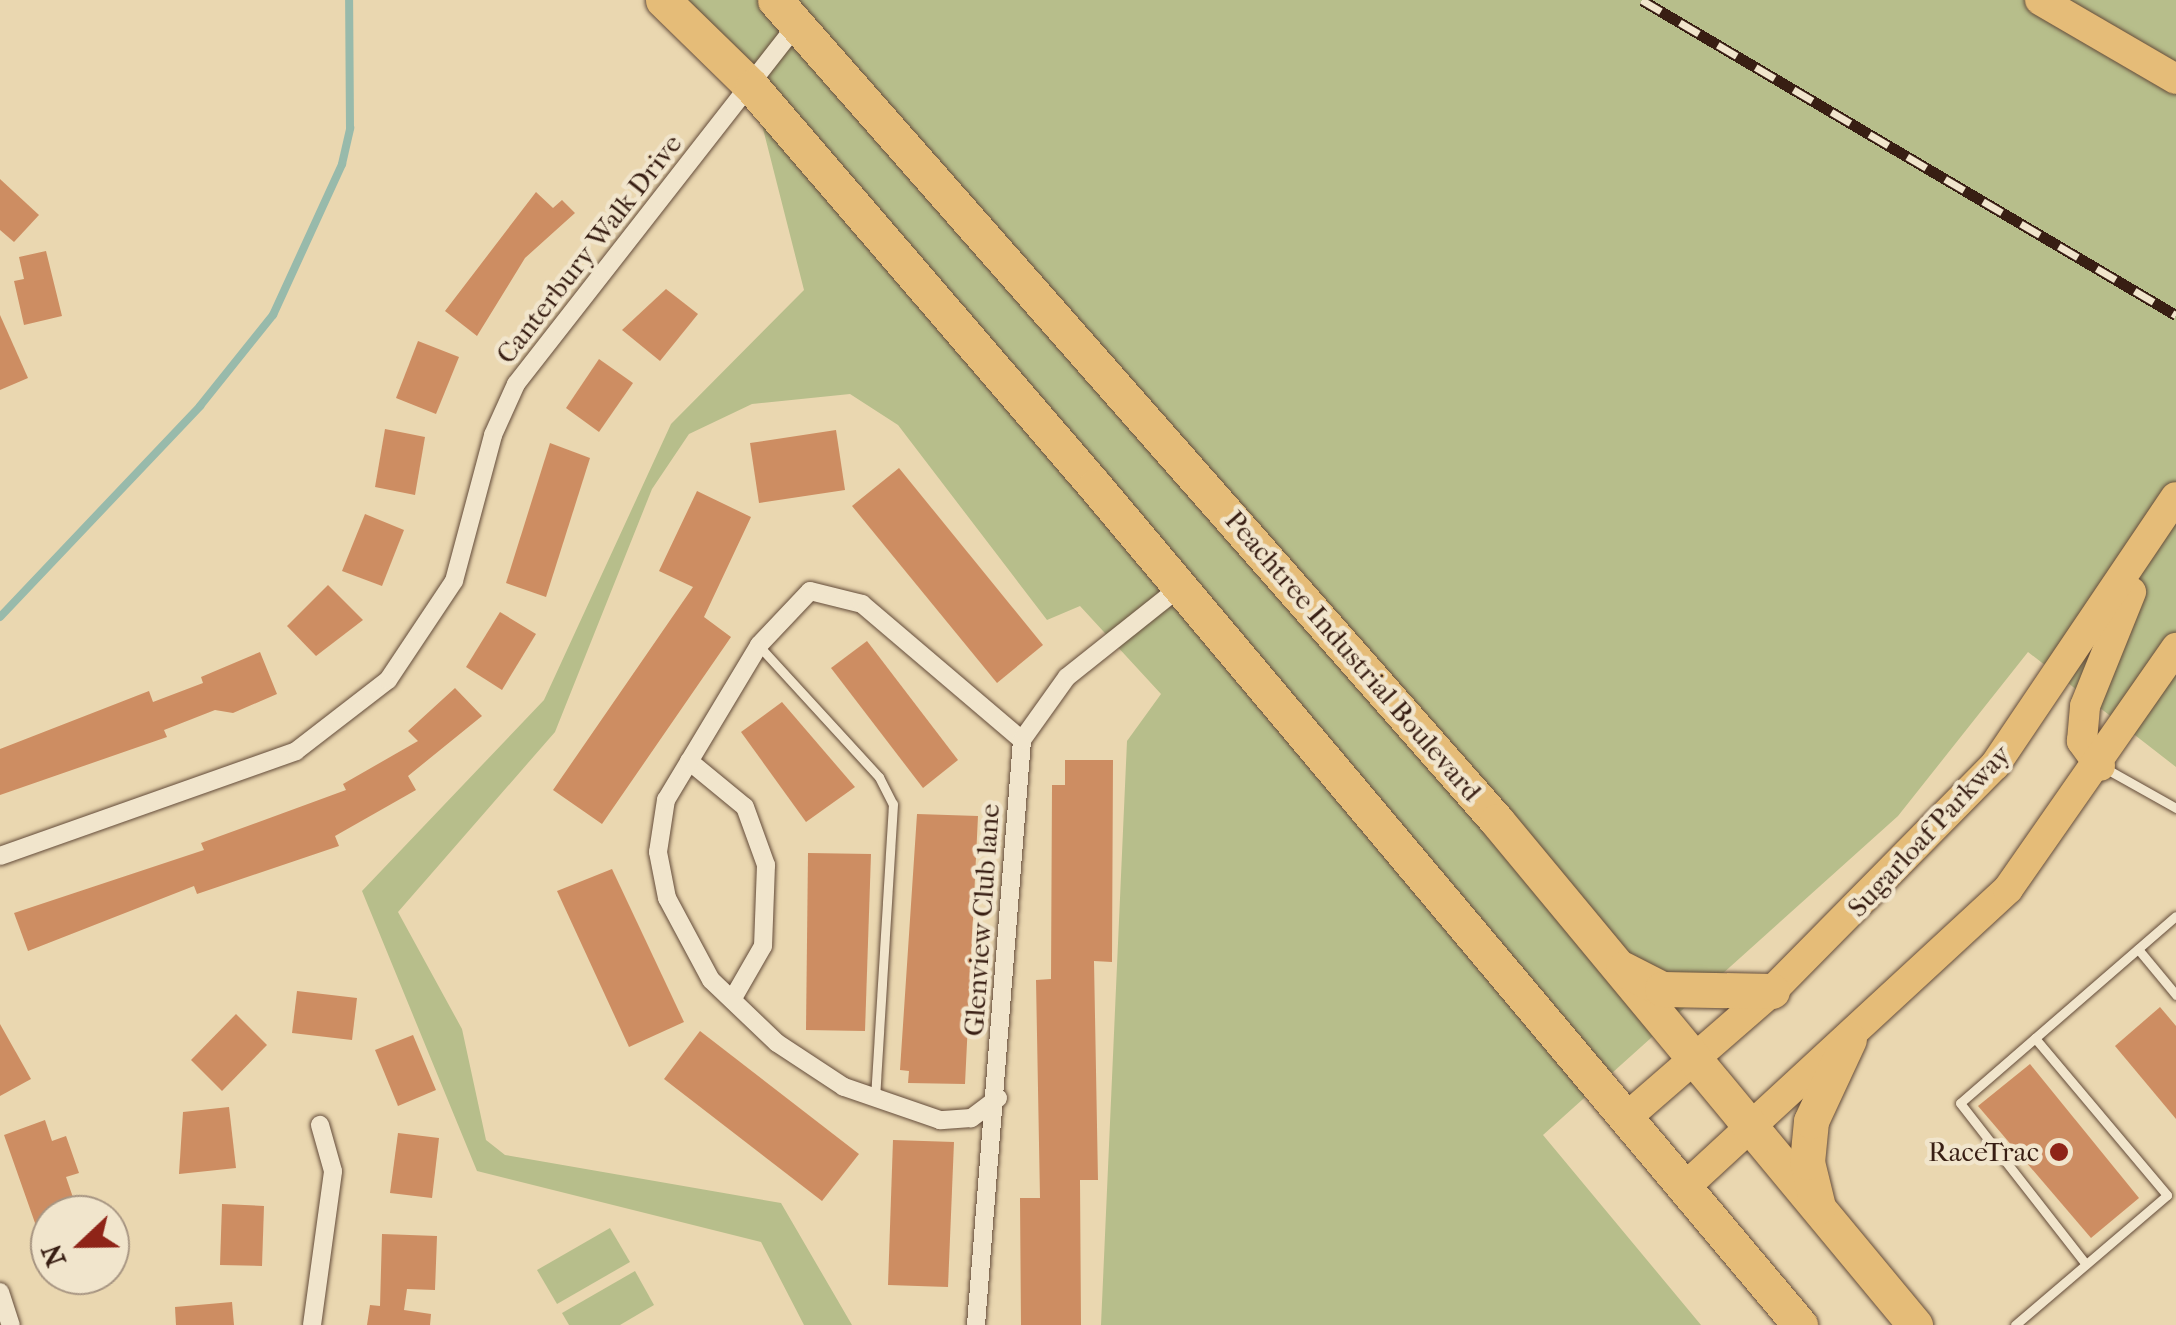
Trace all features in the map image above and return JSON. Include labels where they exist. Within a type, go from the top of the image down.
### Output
[{"type":"highway","points":[[663,0],[752,87],[1180,587],[1800,1325]]},
{"type":"highway","name":"Peachtree Industrial Boulevard","points":[[787,11],[1612,963],[1691,1064],[1915,1325]]},
{"type":"highway","points":[[1612,963],[1662,989],[1772,991]]},
{"type":"highway","points":[[1820,1213],[1807,1162],[1811,1121],[1849,1038]]},
{"type":"main road","points":[[2040,0],[2075,8],[2167,73],[2176,104]]},
{"type":"main road","name":"Sugarloaf Parkway","points":[[1626,1118],[1772,991],[1995,765],[2159,530],[2176,498]]},
{"type":"main road","points":[[2100,766],[2082,741],[2085,706],[2159,530]]},
{"type":"main road","points":[[1684,1188],[2008,889],[2100,766],[2176,648]]},
{"type":"street","name":"Canterbury Walk Drive","points":[[0,856],[296,751],[388,680],[454,581],[493,435],[516,384],[752,87],[787,11]]},
{"type":"street","points":[[998,1098],[971,1118],[940,1120],[874,1097],[777,1043],[711,980],[668,898],[658,852],[666,800],[759,645],[810,591],[862,604],[1022,740],[1067,677],[1180,587]]},
{"type":"street","name":"Glenview Club lane","points":[[976,1325],[998,1098],[1022,740]]},
{"type":"street","points":[[690,761],[745,807],[766,865],[763,946],[732,1000]]},
{"type":"street","points":[[312,1325],[333,1171],[320,1124]]},
{"type":"street","points":[[0,1292],[11,1325]]},
{"type":"lane","points":[[759,645],[879,778],[893,804],[874,1097]]},
{"type":"lane","points":[[2100,766],[2176,808]]},
{"type":"lane","points":[[2086,1264],[1960,1104],[2176,916]]},
{"type":"lane","points":[[2138,949],[2176,995]]},
{"type":"lane","points":[[2015,1325],[2167,1195],[2035,1038]]},
{"type":"green space","points":[[668,0],[2176,0],[2176,767],[2028,652],[1898,816],[1543,1135],[1701,1325],[1101,1325],[1127,741],[1161,694],[1080,606],[1047,620],[898,425],[850,394],[752,404],[689,434],[652,489],[555,732],[398,912],[462,1029],[486,1140],[505,1155],[781,1203],[852,1325],[804,1325],[761,1242],[477,1171],[362,891],[544,700],[671,424],[804,290],[756,101]]},
{"type":"green space","points":[[610,1228],[630,1262],[557,1304],[537,1270]]},
{"type":"green space","points":[[635,1271],[654,1305],[620,1325],[569,1325],[562,1313]]},
{"type":"building","points":[[0,179],[39,215],[14,242],[0,230]]},
{"type":"building","points":[[536,192],[553,208],[562,200],[575,213],[525,258],[477,336],[445,311]]},
{"type":"building","points":[[46,251],[62,316],[24,325],[14,281],[24,279],[19,257]]},
{"type":"building","points":[[666,289],[698,314],[660,361],[622,330]]},
{"type":"building","points":[[0,315],[28,378],[0,390]]},
{"type":"building","points":[[418,341],[459,357],[436,414],[396,398]]},
{"type":"building","points":[[599,359],[633,383],[599,432],[566,408]]},
{"type":"building","points":[[385,429],[425,437],[415,495],[375,487]]},
{"type":"building","points":[[836,430],[845,490],[759,503],[750,443]]},
{"type":"building","points":[[550,443],[590,458],[546,597],[506,583]]},
{"type":"building","points":[[899,468],[1043,645],[997,683],[852,506]]},
{"type":"building","points":[[697,491],[751,517],[704,617],[731,637],[602,824],[553,790],[693,587],[659,571]]},
{"type":"building","points":[[365,514],[404,530],[382,586],[342,571]]},
{"type":"building","points":[[328,585],[363,620],[316,656],[287,626]]},
{"type":"building","points":[[500,612],[536,634],[502,690],[466,667]]},
{"type":"building","points":[[867,641],[958,760],[923,788],[831,668]]},
{"type":"building","points":[[260,652],[277,694],[233,713],[215,710],[164,730],[167,737],[0,795],[0,749],[149,691],[153,702],[203,683],[201,677]]},
{"type":"building","points":[[455,688],[482,716],[408,776],[416,790],[335,836],[339,846],[197,894],[194,886],[28,951],[14,913],[204,850],[201,843],[346,790],[343,784],[418,741],[408,731]]},
{"type":"building","points":[[782,702],[855,787],[806,822],[741,732]]},
{"type":"building","points":[[1065,760],[1113,760],[1112,962],[1094,961],[1098,1180],[1080,1180],[1081,1325],[1021,1325],[1020,1198],[1040,1198],[1036,980],[1051,979],[1052,785],[1065,785]]},
{"type":"building","points":[[917,814],[978,816],[965,1084],[908,1083],[909,1071],[900,1070]]},
{"type":"building","points":[[808,853],[871,854],[865,1031],[806,1030]]},
{"type":"building","points":[[612,869],[684,1022],[629,1047],[557,891]]},
{"type":"building","points":[[297,991],[357,998],[352,1040],[292,1033]]},
{"type":"building","points":[[2160,1007],[2176,1026],[2176,1119],[2115,1046]]},
{"type":"building","points":[[236,1014],[267,1045],[222,1091],[191,1060]]},
{"type":"building","points":[[0,1024],[31,1079],[0,1096]]},
{"type":"building","points":[[700,1031],[859,1154],[822,1201],[664,1079]]},
{"type":"building","points":[[413,1035],[436,1090],[398,1106],[375,1050]]},
{"type":"building","name":"RaceTrac","points":[[2030,1064],[2139,1198],[2091,1238],[1978,1106]]},
{"type":"building","points":[[229,1107],[236,1168],[179,1174],[183,1112]]},
{"type":"building","points":[[45,1120],[52,1141],[66,1136],[79,1173],[66,1177],[72,1195],[30,1195],[30,1209],[4,1135]]},
{"type":"building","points":[[398,1133],[439,1138],[432,1198],[390,1193]]},
{"type":"building","points":[[893,1140],[954,1142],[948,1287],[888,1285]]},
{"type":"building","points":[[222,1204],[264,1206],[262,1266],[220,1265]]},
{"type":"building","points":[[382,1234],[437,1236],[435,1290],[407,1289],[404,1310],[431,1314],[430,1325],[367,1325],[370,1305],[380,1306]]},
{"type":"building","points":[[232,1302],[234,1325],[176,1325],[175,1307]]},
{"type":"waterway","points":[[0,617],[200,406],[273,315],[342,164],[350,128],[349,0]]},
{"type":"railway","points":[[1642,0],[2176,315]]},
{"type":"place","name":"RaceTrac","points":[[2059,1152]]}]
